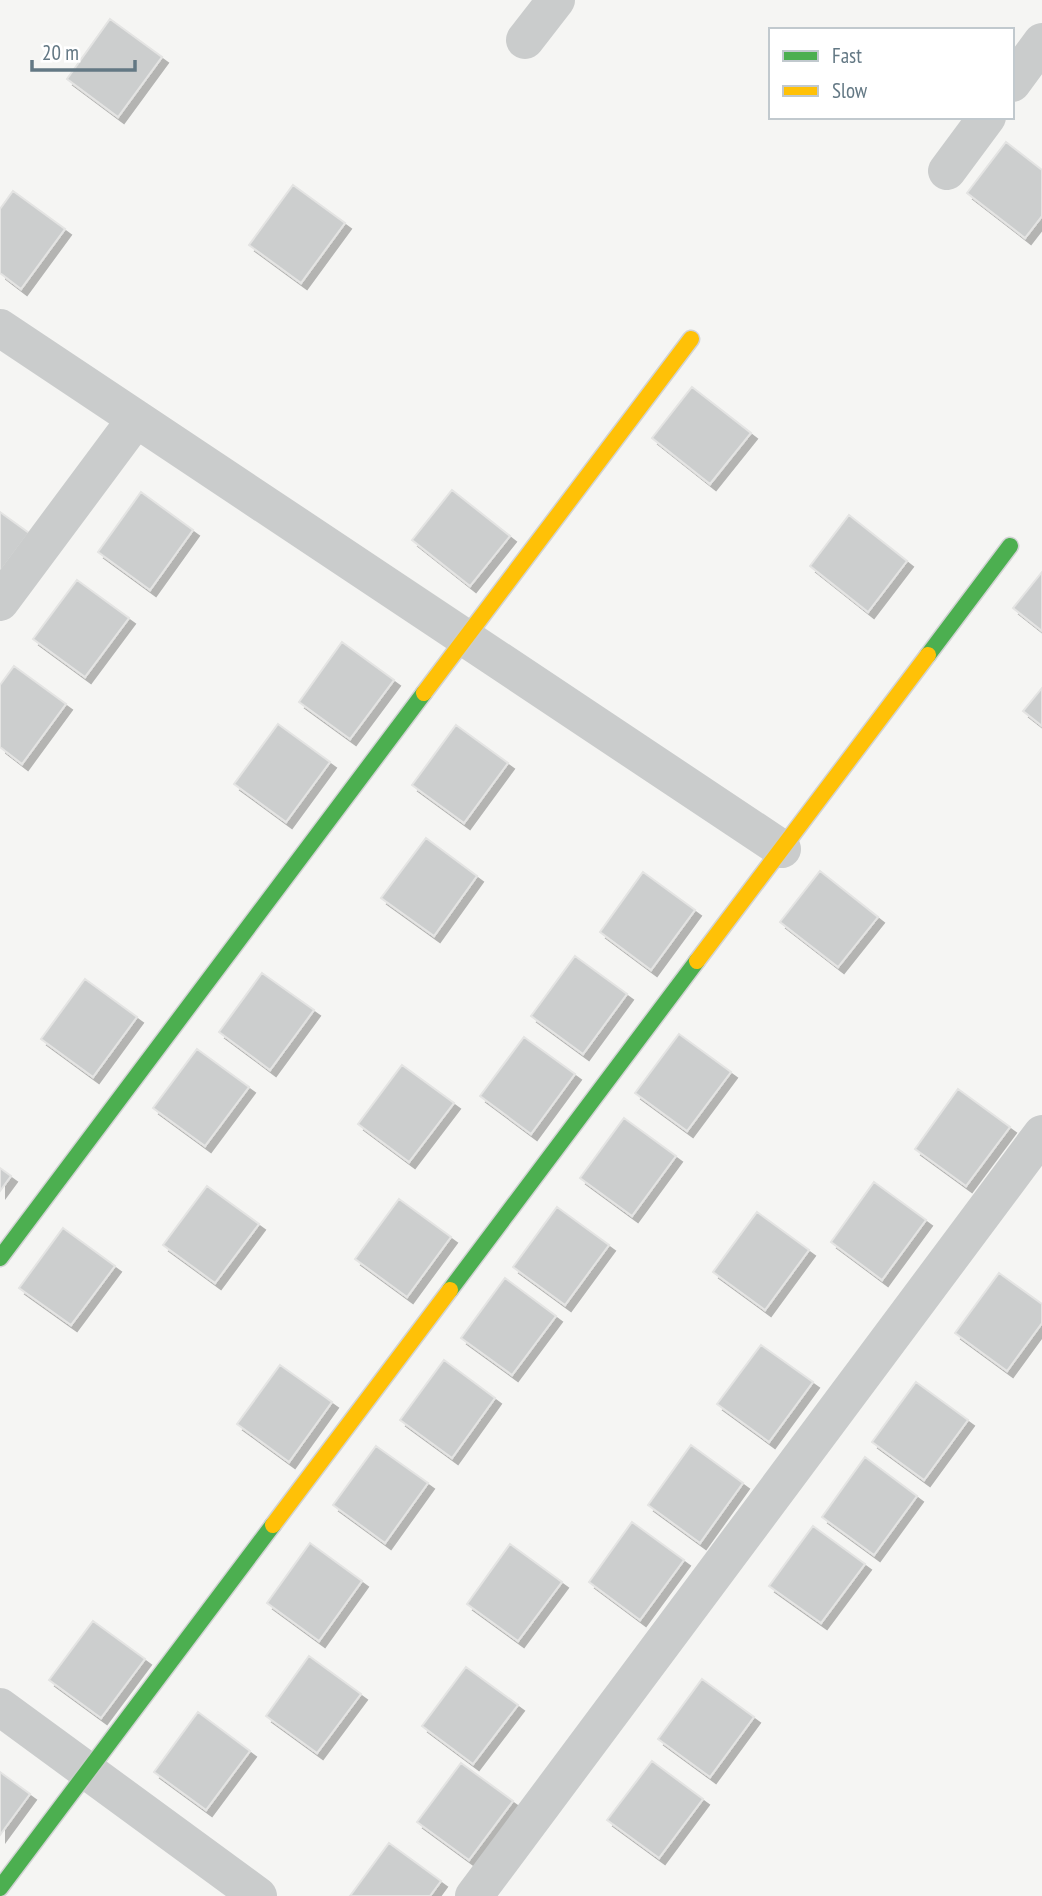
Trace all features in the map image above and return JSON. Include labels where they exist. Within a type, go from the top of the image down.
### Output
[{"type":"street","points":[[525,40],[556,0]]},
{"type":"street","points":[[1014,80],[1042,42]]},
{"type":"street","points":[[947,171],[986,119]]},
{"type":"street","points":[[0,328],[782,849]]},
{"type":"street","points":[[0,1258],[691,339]]},
{"type":"street","points":[[0,602],[136,419]]},
{"type":"street","points":[[0,1888],[1010,546]]},
{"type":"street","points":[[474,1896],[1042,1134]]},
{"type":"street","points":[[0,1707],[258,1896]]},
{"type":"building","points":[[110,19],[162,57],[118,117],[67,79]]},
{"type":"building","points":[[1006,142],[1042,170],[1042,216],[1025,238],[967,193]]},
{"type":"building","points":[[293,185],[345,223],[301,283],[249,245]]},
{"type":"building","points":[[13,191],[65,229],[21,289],[0,273],[0,209]]},
{"type":"building","points":[[692,387],[751,433],[710,484],[652,438]]},
{"type":"building","points":[[452,490],[510,536],[470,586],[412,540]]},
{"type":"building","points":[[141,492],[193,530],[150,590],[98,552]]},
{"type":"building","points":[[0,512],[29,533],[0,572]]},
{"type":"building","points":[[849,515],[907,561],[868,612],[810,566]]},
{"type":"building","points":[[1042,572],[1042,631],[1013,608]]},
{"type":"building","points":[[77,580],[129,618],[85,677],[33,639]]},
{"type":"building","points":[[342,642],[394,680],[350,739],[299,702]]},
{"type":"building","points":[[14,666],[66,704],[22,764],[0,747],[0,685]]},
{"type":"building","points":[[1042,688],[1042,726],[1023,711]]},
{"type":"building","points":[[278,724],[330,762],[286,822],[234,784]]},
{"type":"building","points":[[456,725],[508,763],[464,823],[412,785]]},
{"type":"building","points":[[426,838],[477,876],[434,936],[381,898]]},
{"type":"building","points":[[820,871],[878,917],[838,967],[780,922]]},
{"type":"building","points":[[643,872],[695,910],[651,970],[600,932]]},
{"type":"building","points":[[575,956],[627,994],[583,1054],[531,1016]]},
{"type":"building","points":[[262,973],[314,1010],[270,1070],[219,1032]]},
{"type":"building","points":[[85,979],[137,1017],[93,1077],[41,1039]]},
{"type":"building","points":[[679,1034],[731,1072],[687,1131],[635,1093]]},
{"type":"building","points":[[524,1037],[575,1074],[531,1134],[480,1096]]},
{"type":"building","points":[[197,1049],[249,1087],[205,1146],[153,1108]]},
{"type":"building","points":[[402,1065],[454,1103],[409,1162],[358,1124]]},
{"type":"building","points":[[958,1089],[1010,1127],[966,1186],[915,1149]]},
{"type":"building","points":[[624,1118],[676,1156],[632,1216],[580,1178]]},
{"type":"building","points":[[0,1168],[11,1176],[0,1191]]},
{"type":"building","points":[[874,1182],[926,1220],[882,1280],[831,1242]]},
{"type":"building","points":[[207,1186],[259,1224],[215,1283],[163,1245]]},
{"type":"building","points":[[399,1199],[451,1237],[407,1297],[355,1259]]},
{"type":"building","points":[[557,1207],[609,1245],[565,1305],[513,1267]]},
{"type":"building","points":[[757,1212],[809,1250],[765,1310],[713,1272]]},
{"type":"building","points":[[63,1228],[115,1266],[71,1325],[19,1288]]},
{"type":"building","points":[[999,1273],[1042,1304],[1042,1323],[1007,1371],[955,1333]]},
{"type":"building","points":[[505,1278],[556,1316],[512,1375],[461,1338]]},
{"type":"building","points":[[761,1345],[813,1382],[769,1442],[717,1404]]},
{"type":"building","points":[[444,1360],[495,1398],[452,1458],[400,1420]]},
{"type":"building","points":[[280,1365],[332,1402],[289,1462],[237,1424]]},
{"type":"building","points":[[916,1382],[968,1420],[924,1480],[872,1442]]},
{"type":"building","points":[[691,1445],[743,1483],[700,1543],[648,1505]]},
{"type":"building","points":[[376,1446],[428,1483],[385,1543],[333,1505]]},
{"type":"building","points":[[865,1457],[917,1496],[874,1555],[822,1517]]},
{"type":"building","points":[[632,1522],[684,1560],[640,1620],[589,1582]]},
{"type":"building","points":[[813,1526],[865,1564],[821,1623],[769,1586]]},
{"type":"building","points":[[310,1543],[362,1581],[319,1641],[267,1603]]},
{"type":"building","points":[[510,1544],[562,1582],[518,1641],[467,1604]]},
{"type":"building","points":[[93,1621],[145,1659],[101,1718],[49,1680]]},
{"type":"building","points":[[309,1656],[361,1694],[317,1753],[266,1716]]},
{"type":"building","points":[[466,1667],[518,1705],[473,1764],[422,1726]]},
{"type":"building","points":[[702,1679],[754,1717],[710,1777],[658,1739]]},
{"type":"building","points":[[198,1712],[250,1751],[206,1810],[154,1772]]},
{"type":"building","points":[[652,1761],[703,1799],[659,1858],[607,1820]]},
{"type":"building","points":[[461,1763],[513,1801],[469,1860],[417,1822]]},
{"type":"building","points":[[0,1772],[30,1794],[0,1835]]},
{"type":"building","points":[[389,1843],[441,1881],[430,1896],[350,1896]]},
{"type":"traffic: fast","points":[[928,655],[1010,546]]},
{"type":"traffic: fast","points":[[0,1258],[424,693]]},
{"type":"traffic: fast","points":[[450,1290],[697,961]]},
{"type":"traffic: fast","points":[[0,1888],[273,1525]]},
{"type":"traffic: slow","points":[[424,693],[691,339]]},
{"type":"traffic: slow","points":[[697,961],[928,655]]},
{"type":"traffic: slow","points":[[273,1525],[450,1290]]}]
